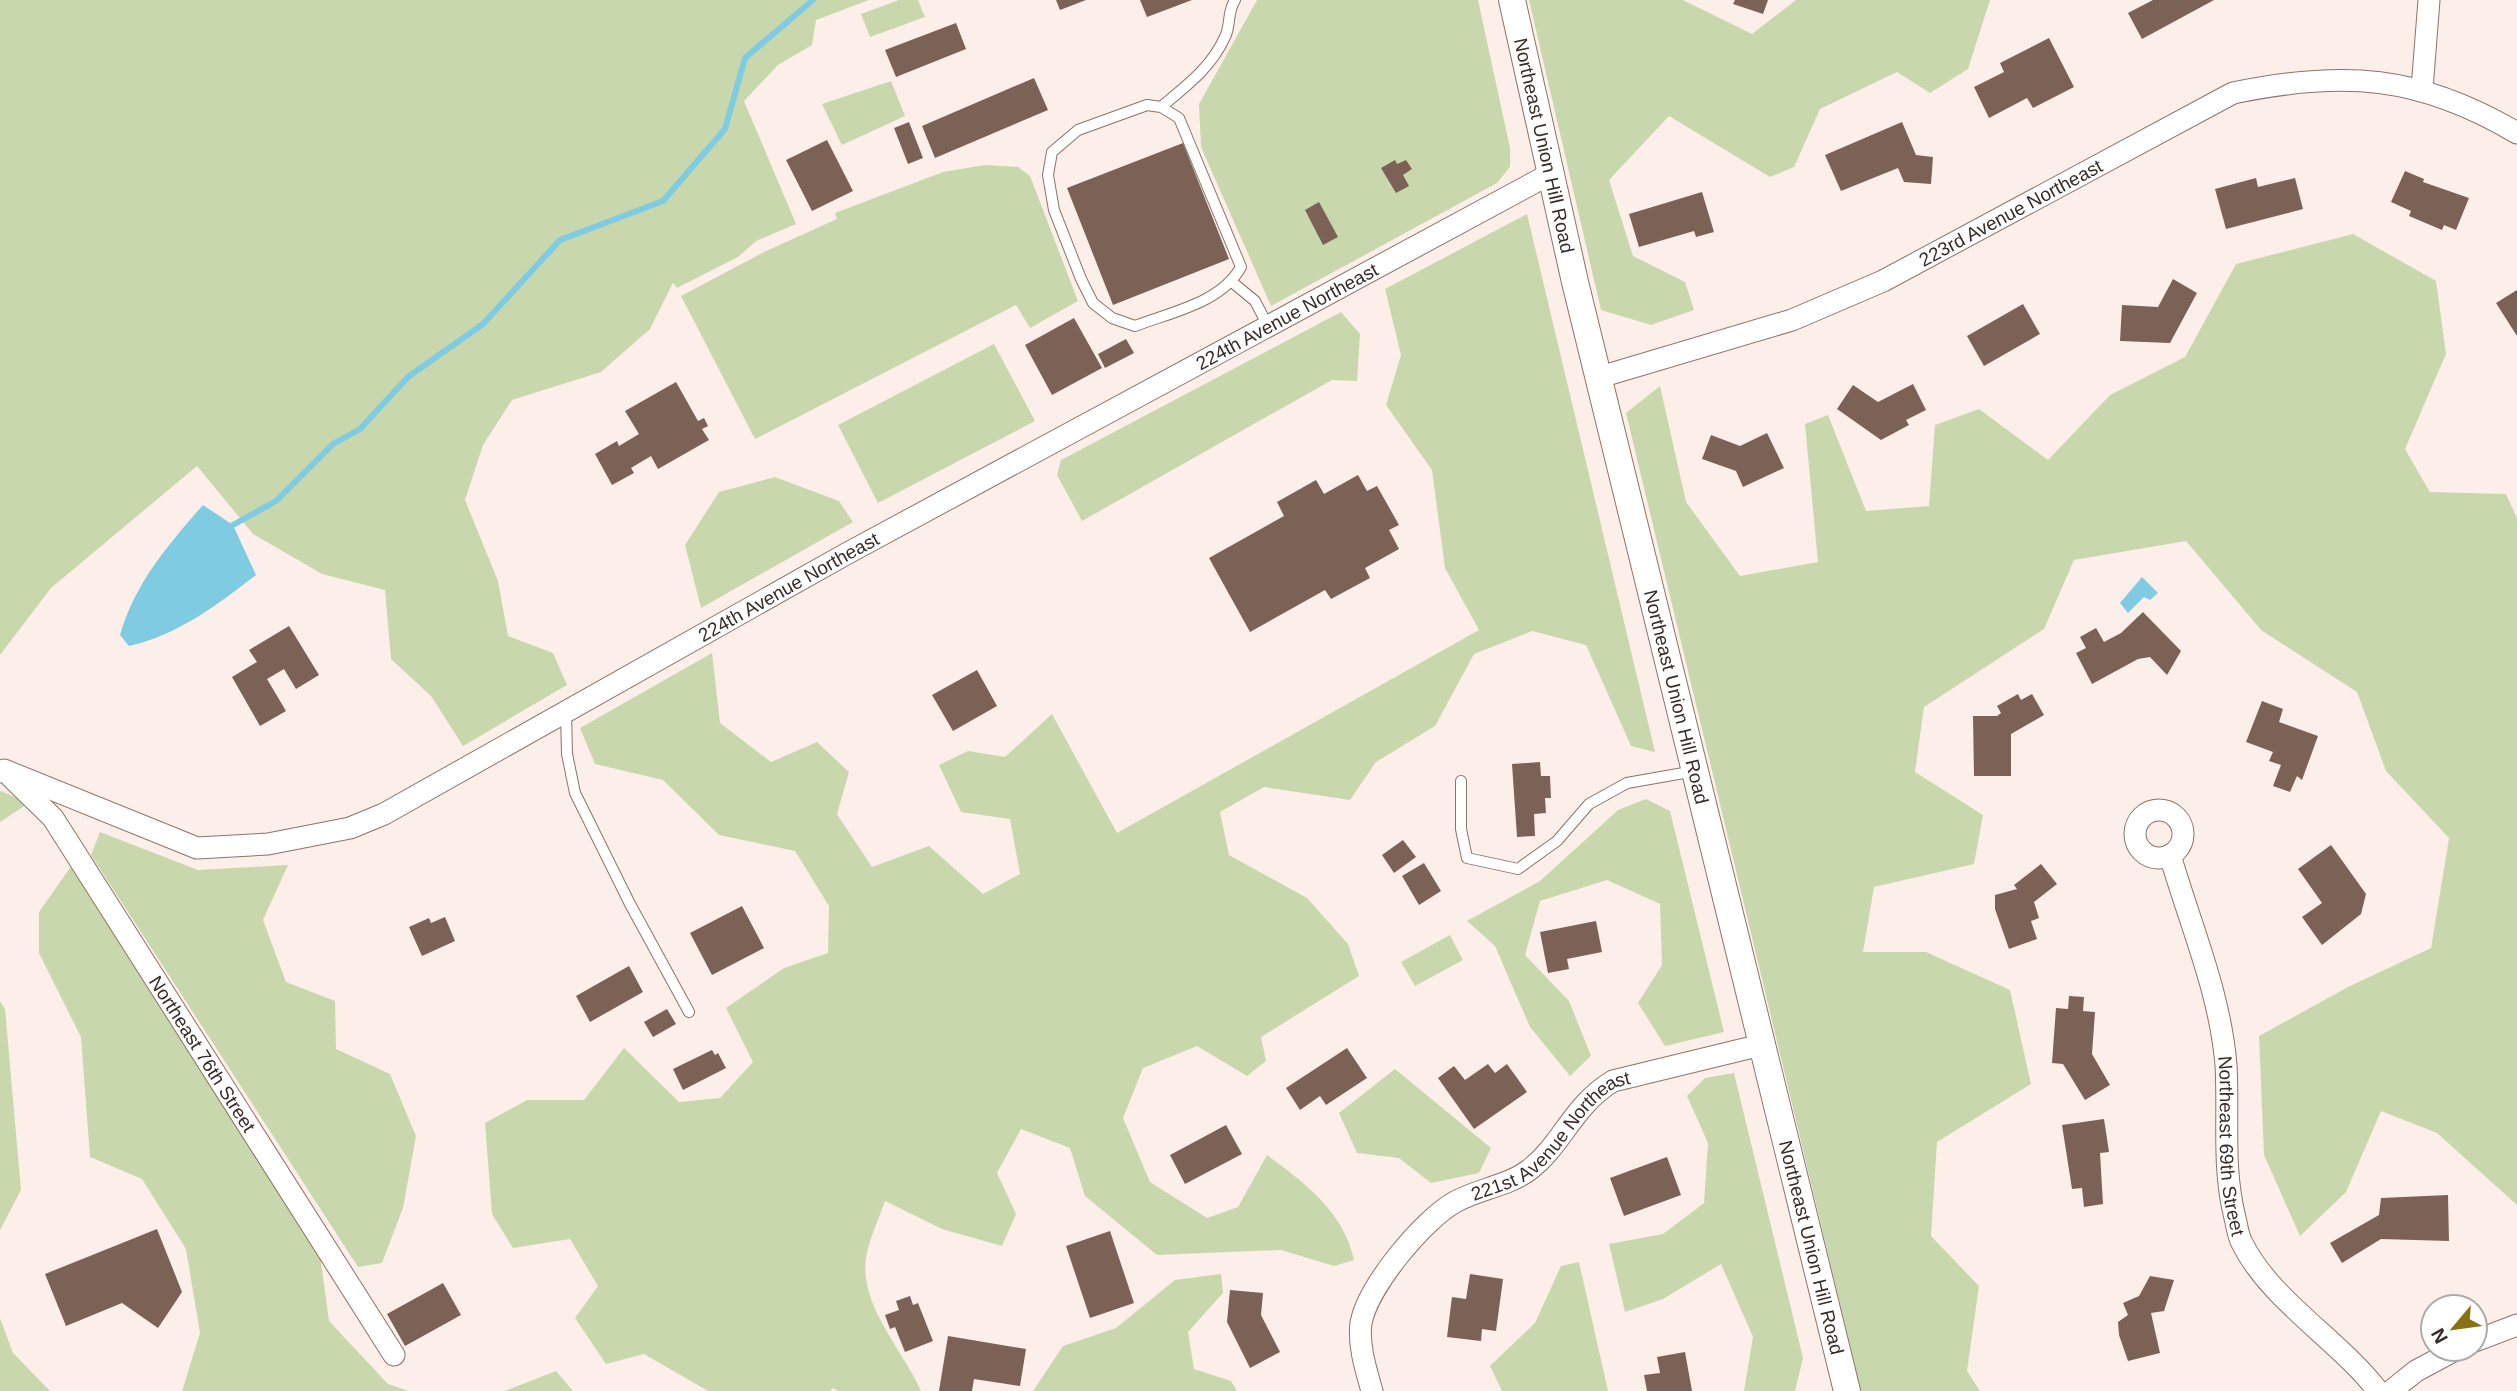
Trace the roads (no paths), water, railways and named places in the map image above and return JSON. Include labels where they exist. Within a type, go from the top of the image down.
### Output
[{"type":"street","name":"Northeast Union Hill Road","points":[[1511,0],[1550,174],[1847,1391]]},
{"type":"street","points":[[2422,89],[2428,0]]},
{"type":"street","name":"223rd Avenue Northeast","points":[[1600,377],[1792,320],[1883,281],[2233,93],[2288,81],[2330,78],[2422,89],[2480,111],[2517,132]]},
{"type":"street","name":"224th Avenue Northeast","points":[[1,768],[197,848],[268,844],[350,828],[384,814],[846,554],[1550,174]]},
{"type":"street","name":"Northeast 76th Street","points":[[1,768],[53,818],[394,1355]]},
{"type":"street","name":"Northeast 69th Street","points":[[2170,855],[2200,944],[2217,1011],[2226,1065],[2225,1160],[2242,1243],[2268,1280],[2359,1366],[2378,1391]]},
{"type":"street","name":"221st Avenue Northeast","points":[[1372,1391],[1361,1346],[1362,1321],[1377,1288],[1397,1257],[1431,1218],[1457,1200],[1528,1171],[1595,1092],[1613,1081],[1761,1045]]},
{"type":"street","points":[[2489,1336],[2517,1325]]},
{"type":"street","points":[[2391,1391],[2431,1363]]},
{"type":"lane","points":[[1160,107],[1203,73],[1226,36],[1229,9],[1235,0]]},
{"type":"lane","points":[[1147,105],[1160,107],[1179,118],[1191,140],[1241,267],[1232,282],[1212,296],[1135,326],[1112,318],[1093,303],[1054,210],[1048,175],[1052,152],[1078,130],[1147,105]]},
{"type":"lane","points":[[1232,282],[1255,302],[1268,326]]},
{"type":"lane","points":[[566,713],[566,754],[575,793],[630,904],[689,1013]]},
{"type":"lane","points":[[1461,781],[1461,829],[1467,858],[1518,869],[1557,841],[1588,804],[1627,783],[1695,771]]},
{"type":"water","points":[[203,505],[233,525],[256,575],[212,608],[180,627],[129,646],[120,635],[134,598],[165,550]]},
{"type":"water","points":[[2142,577],[2158,593],[2150,600],[2144,597],[2128,613],[2120,603]]},
{"type":"waterway","points":[[233,525],[276,501],[333,444],[360,429],[408,377],[483,324],[560,240],[663,201],[725,129],[745,58],[813,0]]}]
